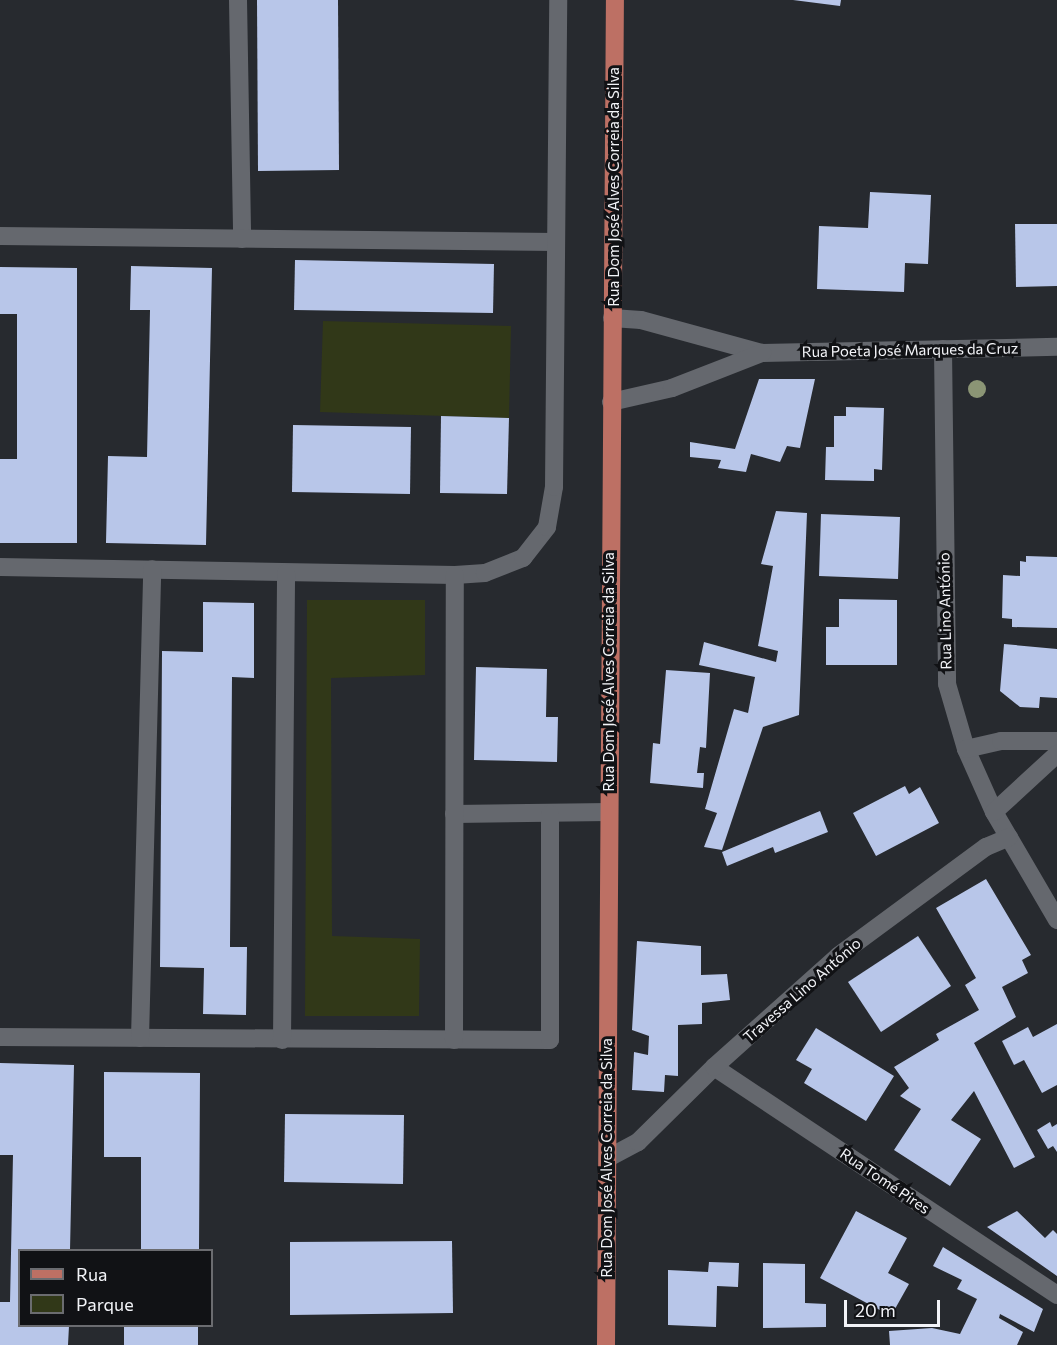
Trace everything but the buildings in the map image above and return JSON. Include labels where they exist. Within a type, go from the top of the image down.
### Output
[{"type":"main road","name":"Rua Dom José Alves Correia da Silva","points":[[606,1345],[615,0]]},
{"type":"street","points":[[238,0],[242,239]]},
{"type":"street","points":[[0,567],[454,575],[484,573],[523,558],[547,527],[554,487],[558,0]]},
{"type":"street","points":[[0,236],[556,242]]},
{"type":"street","name":"Rua Poeta José Marques da Cruz","points":[[612,318],[641,320],[762,353],[1057,347]]},
{"type":"street","name":"Rua Lino António","points":[[943,349],[944,638],[947,684],[966,750],[994,812],[1057,921]]},
{"type":"street","name":"Rua Poeta José Marques da Cruz","points":[[611,402],[672,388],[762,353]]},
{"type":"street","points":[[140,1038],[152,569]]},
{"type":"street","points":[[282,1040],[286,573]]},
{"type":"street","points":[[454,575],[454,1040]]},
{"type":"street","points":[[966,750],[1001,741],[1057,741]]},
{"type":"street","points":[[994,812],[1057,754]]},
{"type":"street","points":[[454,814],[609,812]]},
{"type":"street","points":[[0,1038],[550,1040],[550,814]]},
{"type":"street","name":"Travessa Lino António","points":[[608,1158],[639,1142],[714,1067],[838,956],[986,848],[1009,837]]},
{"type":"street","name":"Rua Tomé Pires","points":[[714,1067],[1057,1295]]},
{"type":"green space","points":[[323,321],[511,326],[509,418],[320,412]]},
{"type":"green space","points":[[307,600],[425,600],[425,675],[331,678],[332,936],[420,939],[419,1016],[305,1016]]}]
